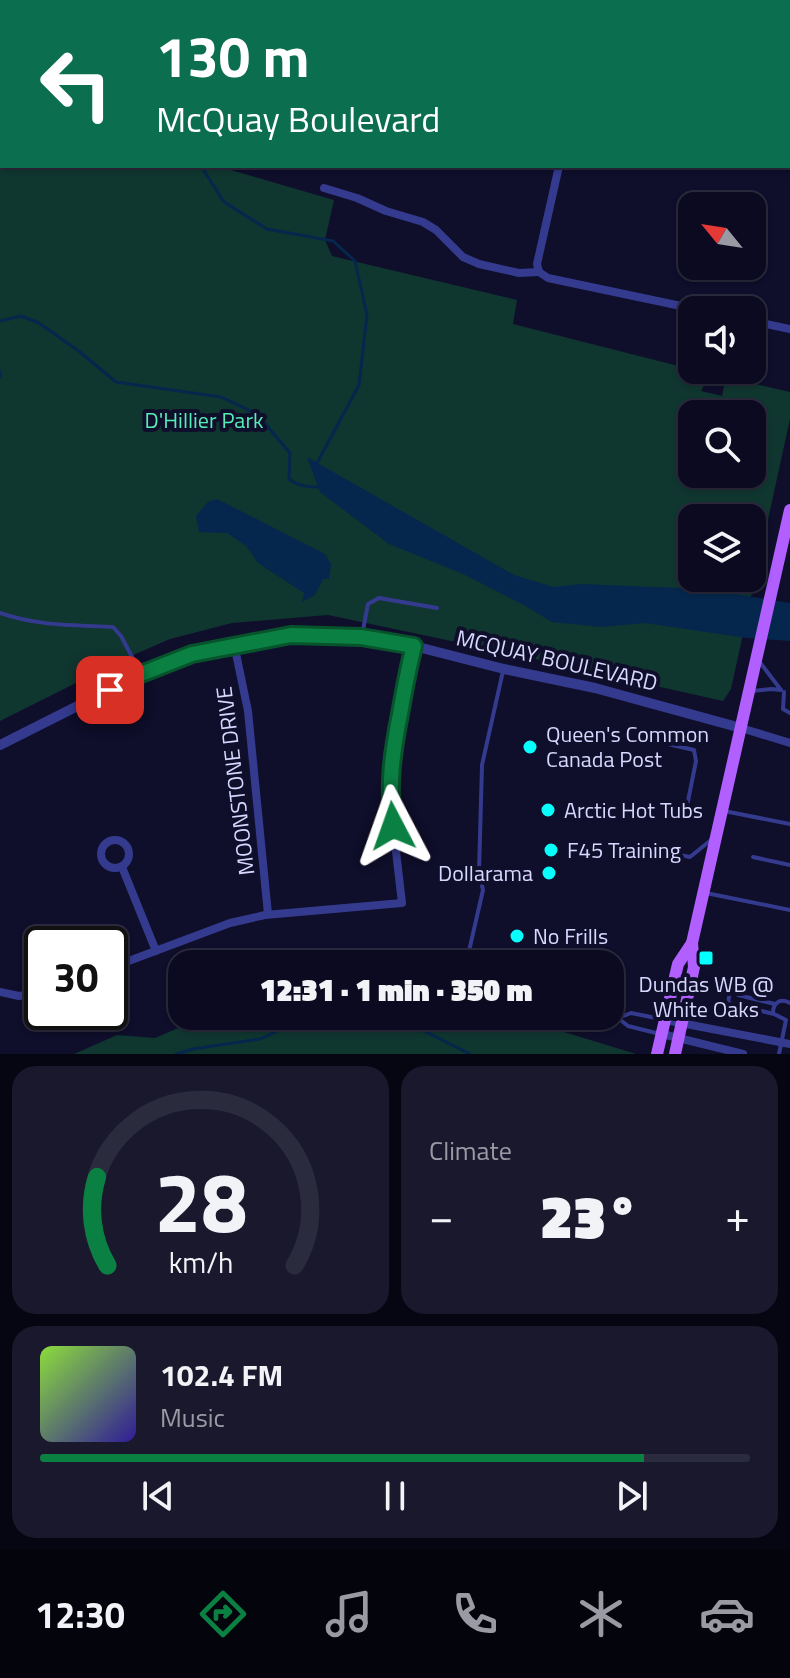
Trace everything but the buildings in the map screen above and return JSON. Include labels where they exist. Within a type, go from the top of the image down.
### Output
[{"type":"main road","points":[[675,1054],[694,967],[692,943],[790,510]]},
{"type":"main road","points":[[657,1054],[678,964],[692,943]]},
{"type":"street","points":[[539,272],[537,264],[559,168]]},
{"type":"street","points":[[324,188],[423,222],[436,230],[463,257],[479,264],[519,273],[539,272],[548,278],[678,305]]},
{"type":"street","points":[[766,324],[790,329]]},
{"type":"street","name":"MCQUAY BOULEVARD","points":[[0,745],[141,674],[192,654],[291,635],[361,637],[414,646],[595,688],[741,728]]},
{"type":"street","name":"MOONSTONE DRIVE","points":[[234,644],[248,711],[268,914]]},
{"type":"street","points":[[128,961],[230,923],[268,914],[402,903],[390,800],[391,765],[414,646]]},
{"type":"street","points":[[741,728],[790,743]]},
{"type":"street","points":[[122,867],[156,951]]},
{"type":"street","points":[[0,992],[24,995]]},
{"type":"street","points":[[665,1020],[786,1043]]},
{"type":"street","points":[[662,1034],[743,1054]]},
{"type":"lane","points":[[361,637],[368,604],[379,598],[437,608]]},
{"type":"lane","points":[[0,613],[50,624],[113,627],[141,674]]},
{"type":"lane","points":[[757,658],[786,692]]},
{"type":"lane","points":[[469,950],[483,890],[479,871],[482,765],[504,669]]},
{"type":"lane","points":[[749,692],[771,689],[786,692]]},
{"type":"lane","points":[[786,692],[783,709],[790,713]]},
{"type":"lane","points":[[646,739],[694,750],[696,761],[687,806]]},
{"type":"lane","points":[[722,811],[790,824]]},
{"type":"lane","points":[[665,852],[690,857],[716,836]]},
{"type":"lane","points":[[753,857],[790,865]]},
{"type":"lane","points":[[703,892],[790,910]]},
{"type":"lane","points":[[731,986],[728,1003],[788,1019],[786,1043],[779,1054]]},
{"type":"lane","points":[[738,995],[775,1004],[781,1000],[790,1003]]},
{"type":"lane","points":[[774,1014],[775,1004]]},
{"type":"lane","points":[[624,1016],[631,1013],[665,1020]]},
{"type":"lane","points":[[624,1023],[662,1034]]},
{"type":"green space","name":"D'Hillier Park","points":[[0,168],[224,168],[334,200],[325,240],[332,256],[517,300],[513,324],[678,366],[678,384],[705,384],[701,391],[722,396],[725,384],[756,384],[790,392],[790,419],[766,529],[766,504],[678,504],[678,592],[752,592],[731,689],[723,701],[328,615],[232,623],[170,639],[0,721]]},
{"type":"green space","points":[[174,1030],[558,1030],[636,1054],[74,1054],[117,1035],[155,1038]]},
{"type":"water","points":[[307,457],[514,575],[554,587],[581,584],[678,588],[678,592],[722,592],[790,603],[790,641],[645,623],[602,627],[552,622],[463,574],[389,544],[320,492]]},
{"type":"water","points":[[217,499],[325,554],[331,564],[329,579],[323,579],[315,595],[302,602],[304,593],[258,563],[246,546],[227,533],[199,532],[196,516],[208,502]]},
{"type":"waterway","points":[[202,168],[224,202],[267,229],[333,241],[355,261],[367,315],[359,385],[317,463]]},
{"type":"waterway","points":[[0,321],[21,316],[39,323],[116,382],[221,397],[257,414],[290,453],[289,479],[303,486],[318,487]]},
{"type":"waterway","points":[[0,372],[0,377]]},
{"type":"waterway","points":[[176,1054],[260,1039],[280,1030]]},
{"type":"waterway","points":[[422,1030],[470,1054]]},
{"type":"place","name":"Queen's Common Canada Post","points":[[530,747]]},
{"type":"place","name":"Arctic Hot Tubs","points":[[548,810]]},
{"type":"place","name":"F45 Training","points":[[551,850]]},
{"type":"place","name":"Dollarama","points":[[549,873]]},
{"type":"place","name":"No Frills","points":[[517,936]]},
{"type":"place","name":"Dundas WB @ White Oaks","points":[[706,958]]},
{"type":"route","points":[[110,690],[192,654],[291,635],[361,637],[414,646],[391,765],[393,826]]}]
